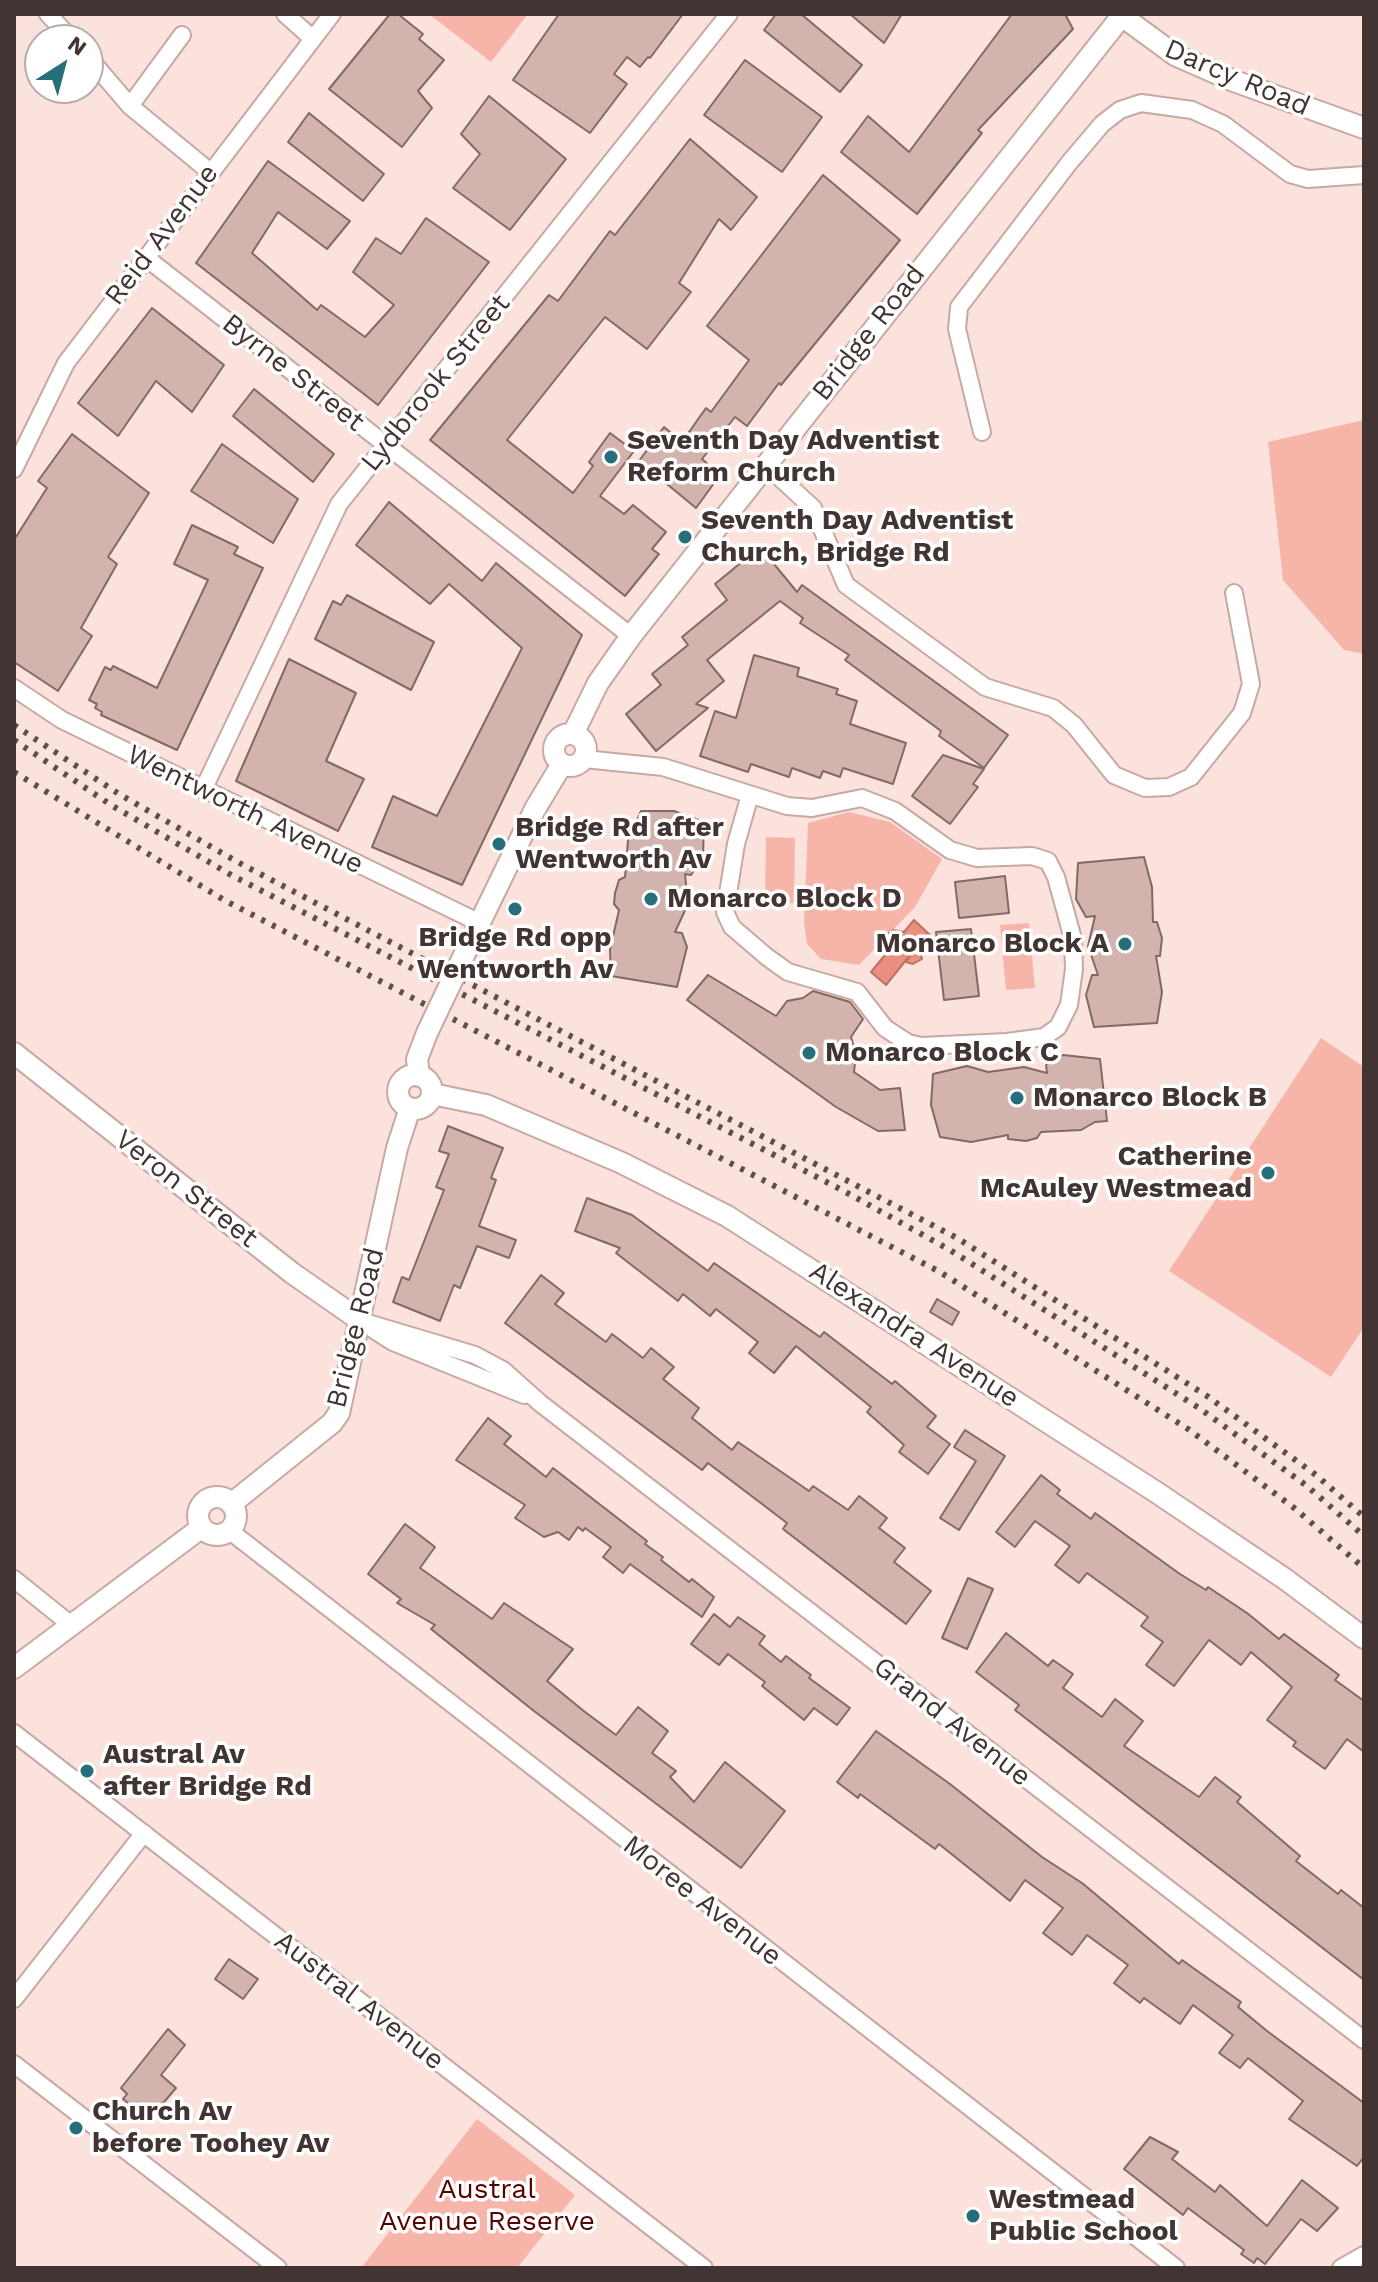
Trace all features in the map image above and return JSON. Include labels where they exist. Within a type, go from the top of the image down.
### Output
[{"type":"street","points":[[285,14],[313,39]]},
{"type":"street","name":"Reid Avenue","points":[[14,469],[66,363],[209,171],[332,14]]},
{"type":"street","name":"Lydbrook Street","points":[[203,790],[339,504],[729,14]]},
{"type":"street","name":"Darcy Road","points":[[1120,15],[1175,55],[1245,86],[1364,128]]},
{"type":"street","name":"Bridge Road","points":[[573,734],[598,683],[631,636],[1120,15]]},
{"type":"street","points":[[130,106],[182,35]]},
{"type":"street","points":[[104,76],[130,106],[209,171]]},
{"type":"street","points":[[982,432],[957,329],[959,307],[1069,163],[1102,124],[1120,110],[1141,103],[1192,110],[1223,124],[1290,174],[1308,179],[1364,175]]},
{"type":"street","name":"Byrne Street","points":[[145,257],[631,636]]},
{"type":"street","points":[[765,464],[813,508],[846,585],[985,687],[1053,708],[1074,725],[1114,775],[1145,788],[1169,787],[1191,777],[1242,713],[1251,684],[1234,593]]},
{"type":"street","name":"Wentworth Avenue","points":[[14,688],[62,720],[480,923]]},
{"type":"street","points":[[584,759],[585,745],[573,734],[562,737],[555,745],[555,756],[562,764],[576,765],[584,759],[663,767],[787,806],[812,808],[862,798],[895,811],[950,850],[977,858],[1032,856],[1048,861],[1056,877],[1073,939],[1074,969],[1069,1005],[1058,1027],[1044,1037],[1007,1042],[921,1046],[908,1043],[885,1028],[857,992],[788,972],[767,957],[732,927],[725,912],[736,844],[750,795]]},
{"type":"street","points":[[419,1076],[417,1059],[427,1033],[535,809],[562,764]]},
{"type":"street","name":"Veron Street","points":[[14,1053],[292,1273],[361,1321]]},
{"type":"street","points":[[419,1076],[427,1081],[432,1094],[424,1107],[410,1108],[401,1101],[400,1085],[408,1077],[419,1076]]},
{"type":"street","name":"Alexandra Avenue","points":[[432,1094],[486,1105],[622,1163],[727,1216],[1061,1429],[1285,1579],[1364,1638]]},
{"type":"street","name":"Bridge Road","points":[[231,1504],[332,1423],[339,1413],[397,1148],[410,1108]]},
{"type":"street","name":"Grand Avenue","points":[[361,1321],[475,1355],[503,1370],[540,1403],[1364,2040]]},
{"type":"street","points":[[220,1498],[231,1504],[236,1518],[230,1531],[215,1536],[201,1528],[198,1516],[208,1500],[220,1498]]},
{"type":"street","points":[[14,1668],[201,1528]]},
{"type":"street","name":"Moree Avenue","points":[[230,1531],[1176,2268]]},
{"type":"street","points":[[14,1579],[70,1624]]},
{"type":"street","name":"Austral Avenue","points":[[14,1733],[704,2268]]},
{"type":"street","points":[[14,1999],[144,1833]]},
{"type":"street","points":[[14,2064],[278,2268]]},
{"type":"street","points":[[1341,2268],[1364,2255]]},
{"type":"green space","points":[[429,14],[528,14],[491,62]]},
{"type":"green space","points":[[1364,420],[1364,654],[1344,650],[1283,580],[1268,442]]},
{"type":"green space","points":[[849,812],[890,822],[942,859],[915,907],[859,965],[821,959],[807,944],[804,923],[808,823]]},
{"type":"green space","points":[[766,837],[795,838],[794,903],[765,902]]},
{"type":"green space","points":[[1029,923],[1035,988],[1006,990],[1000,925]]},
{"type":"green space","points":[[1321,1038],[1364,1067],[1364,1327],[1331,1377],[1169,1271]]},
{"type":"green space","name":"Austral Avenue Reserve","points":[[477,2119],[575,2195],[517,2268],[361,2268]]},
{"type":"shaded area","points":[[914,920],[930,935],[919,945],[922,959],[913,964],[906,962],[915,949],[886,985],[871,972],[890,949],[886,935],[893,930],[904,932]]},
{"type":"building","points":[[390,14],[398,14],[423,34],[419,39],[444,60],[418,91],[432,108],[402,147],[329,89]]},
{"type":"building","points":[[559,14],[683,14],[640,67],[627,57],[614,74],[627,84],[590,133],[513,80]]},
{"type":"building","points":[[776,14],[801,14],[862,65],[840,92],[764,30]]},
{"type":"building","points":[[850,14],[902,14],[884,43]]},
{"type":"building","points":[[1012,14],[1065,14],[1073,29],[978,130],[982,133],[917,214],[841,152],[868,116],[909,152]]},
{"type":"building","points":[[745,60],[822,117],[782,172],[704,115]]},
{"type":"building","points":[[489,96],[566,159],[510,230],[453,188],[480,154],[461,134]]},
{"type":"building","points":[[309,113],[384,174],[363,201],[288,142]]},
{"type":"building","points":[[690,139],[757,197],[731,230],[719,219],[679,283],[691,292],[647,349],[605,317],[507,440],[573,493],[593,466],[589,462],[610,433],[634,451],[600,496],[624,514],[633,505],[666,532],[652,549],[659,554],[625,596],[430,440],[549,295],[558,301],[610,231],[615,235]]},
{"type":"building","points":[[268,161],[350,221],[327,249],[278,212],[252,253],[317,310],[321,305],[365,337],[394,305],[353,272],[376,238],[401,254],[426,218],[489,262],[378,405],[196,263]]},
{"type":"building","points":[[823,175],[900,240],[781,385],[779,383],[747,426],[735,417],[702,459],[720,475],[696,508],[639,461],[664,427],[682,442],[706,408],[711,412],[749,360],[707,326]]},
{"type":"building","points":[[152,308],[224,365],[192,412],[156,381],[118,436],[78,403]]},
{"type":"building","points":[[254,389],[334,454],[313,482],[233,416]]},
{"type":"building","points":[[72,434],[149,493],[108,557],[117,564],[81,628],[92,636],[58,691],[14,662],[14,540],[47,488],[38,481]]},
{"type":"building","points":[[222,444],[298,499],[273,543],[191,491]]},
{"type":"building","points":[[389,502],[482,581],[496,563],[582,635],[462,885],[372,847],[393,796],[437,816],[522,648],[449,584],[430,604],[356,545]]},
{"type":"building","points":[[192,525],[238,547],[234,554],[263,568],[177,750],[101,715],[102,712],[95,708],[97,704],[89,700],[105,667],[111,670],[113,666],[157,688],[208,580],[174,564]]},
{"type":"building","points":[[760,547],[797,592],[802,585],[1008,735],[984,768],[939,736],[941,731],[845,660],[849,655],[800,623],[803,618],[780,601],[707,660],[724,681],[696,704],[708,708],[656,751],[626,714],[661,685],[652,674],[688,645],[682,637],[727,600],[715,584]]},
{"type":"building","points":[[347,595],[434,642],[411,690],[315,639],[333,601],[341,605]]},
{"type":"building","points":[[754,655],[799,668],[797,676],[838,689],[836,694],[857,701],[850,724],[906,743],[893,784],[843,768],[840,777],[823,771],[820,778],[792,768],[789,777],[751,764],[748,772],[700,756],[715,711],[736,718]]},
{"type":"building","points":[[289,659],[356,693],[326,761],[364,779],[338,831],[236,781]]},
{"type":"building","points":[[943,755],[984,769],[973,784],[978,787],[950,824],[912,796]]},
{"type":"building","name":"Monarco Block D","points":[[641,811],[674,811],[704,822],[703,857],[691,875],[685,874],[688,904],[675,932],[682,933],[687,947],[677,987],[611,976],[610,950],[619,910],[614,904],[615,893],[619,880],[625,877],[628,840]]},
{"type":"building","name":"Monarco Block A","points":[[1144,857],[1152,887],[1153,922],[1157,922],[1162,938],[1160,956],[1156,956],[1162,992],[1157,1023],[1094,1027],[1086,995],[1092,975],[1098,975],[1088,946],[1095,916],[1086,917],[1076,899],[1078,863]]},
{"type":"building","points":[[1005,876],[1009,913],[959,918],[955,882]]},
{"type":"building","points":[[971,929],[979,996],[944,1000],[936,932]]},
{"type":"building","name":"Monarco Block C","points":[[708,975],[776,1016],[787,1001],[803,998],[813,991],[850,1002],[863,1019],[851,1037],[856,1054],[854,1072],[880,1090],[900,1088],[905,1130],[878,1131],[836,1107],[687,1000]]},
{"type":"building","name":"Monarco Block B","points":[[1063,1055],[1100,1059],[1107,1121],[1095,1122],[1081,1130],[1041,1132],[1037,1138],[1026,1141],[1008,1139],[1008,1135],[971,1142],[940,1137],[931,1105],[933,1074],[967,1066],[988,1072],[1024,1067],[1047,1073],[1046,1065]]},
{"type":"building","points":[[448,1126],[503,1148],[491,1178],[496,1180],[479,1226],[516,1240],[509,1258],[477,1246],[460,1288],[454,1285],[440,1321],[393,1302],[402,1277],[409,1280],[444,1190],[436,1187],[449,1154],[439,1151]]},
{"type":"building","points":[[587,1198],[632,1215],[708,1271],[714,1263],[820,1337],[824,1332],[892,1384],[895,1381],[936,1416],[927,1427],[950,1444],[928,1474],[899,1452],[904,1445],[867,1412],[871,1407],[796,1346],[774,1373],[749,1353],[758,1342],[716,1309],[710,1316],[683,1294],[678,1301],[616,1253],[620,1248],[575,1231]]},
{"type":"building","points":[[541,1275],[564,1293],[555,1304],[606,1342],[612,1334],[643,1358],[651,1348],[674,1367],[663,1379],[699,1408],[692,1418],[732,1450],[738,1442],[809,1491],[813,1486],[848,1510],[859,1496],[887,1518],[879,1528],[905,1548],[894,1562],[931,1591],[906,1624],[783,1529],[787,1523],[708,1463],[702,1470],[505,1323]]},
{"type":"building","points":[[937,1299],[959,1312],[952,1325],[930,1312]]},
{"type":"building","points":[[488,1418],[511,1436],[504,1444],[546,1477],[553,1468],[647,1541],[645,1544],[663,1557],[661,1560],[714,1597],[702,1617],[630,1564],[623,1573],[603,1557],[611,1547],[585,1528],[583,1531],[578,1527],[569,1540],[558,1532],[544,1537],[515,1518],[525,1505],[456,1460]]},
{"type":"building","points":[[965,1430],[1005,1456],[959,1530],[940,1518],[976,1461],[954,1447]]},
{"type":"building","points":[[1041,1475],[1060,1490],[1057,1494],[1091,1519],[1095,1513],[1180,1574],[1206,1590],[1208,1587],[1279,1639],[1284,1634],[1339,1675],[1335,1680],[1364,1701],[1364,1752],[1347,1739],[1325,1769],[1293,1746],[1296,1742],[1267,1720],[1292,1687],[1251,1652],[1241,1665],[1209,1640],[1174,1686],[1146,1665],[1163,1642],[1141,1626],[1148,1617],[1087,1573],[1079,1583],[1055,1565],[1070,1546],[1035,1521],[1015,1547],[996,1532]]},
{"type":"building","points":[[405,1524],[435,1547],[420,1568],[492,1619],[504,1603],[573,1649],[547,1681],[585,1712],[616,1735],[638,1707],[668,1731],[652,1753],[676,1771],[670,1777],[694,1802],[725,1762],[785,1811],[741,1868],[534,1711],[431,1629],[435,1625],[397,1603],[401,1599],[368,1574]]},
{"type":"building","points":[[968,1578],[993,1589],[967,1649],[942,1638]]},
{"type":"building","points":[[714,1614],[730,1627],[738,1617],[765,1636],[759,1644],[781,1662],[786,1656],[811,1675],[809,1678],[850,1708],[837,1725],[814,1708],[804,1720],[762,1686],[765,1682],[728,1654],[719,1665],[691,1644]]},
{"type":"building","points":[[1006,1633],[1048,1666],[1053,1660],[1073,1674],[1063,1688],[1102,1717],[1115,1699],[1143,1721],[1124,1746],[1199,1797],[1215,1777],[1241,1797],[1237,1802],[1300,1856],[1296,1861],[1338,1894],[1341,1890],[1364,1908],[1364,1980],[1015,1710],[1019,1705],[976,1672]]},
{"type":"building","points":[[876,1731],[950,1784],[1042,1857],[1082,1883],[1179,1964],[1182,1960],[1241,2002],[1238,2007],[1267,2031],[1364,2103],[1364,2157],[1357,2166],[1289,2119],[1303,2101],[1248,2058],[1240,2068],[1219,2053],[1233,2035],[1193,2005],[1180,2024],[1144,1998],[1140,2003],[1114,1983],[1128,1965],[1087,1935],[1072,1955],[1043,1933],[1063,1908],[1025,1880],[1010,1901],[939,1844],[935,1849],[860,1794],[858,1798],[837,1782]]},
{"type":"building","points":[[229,1959],[258,1979],[243,1999],[215,1979]]},
{"type":"building","points":[[168,2029],[185,2045],[161,2075],[176,2088],[153,2115],[142,2107],[138,2111],[123,2099],[127,2094],[121,2088]]},
{"type":"building","points":[[1150,2137],[1178,2152],[1172,2159],[1215,2192],[1220,2185],[1267,2226],[1302,2180],[1338,2208],[1317,2231],[1301,2219],[1265,2264],[1257,2258],[1254,2263],[1241,2254],[1244,2250],[1188,2208],[1183,2215],[1124,2169]]},
{"type":"railway","points":[[14,725],[119,794],[243,865],[957,1238],[1207,1396],[1316,1475],[1364,1517]]},
{"type":"railway","points":[[14,740],[111,805],[233,876],[842,1190],[950,1250],[1199,1408],[1307,1486],[1364,1536]]},
{"type":"railway","points":[[14,772],[224,900],[940,1272],[1188,1429],[1293,1507],[1364,1568]]},
{"type":"place","name":"Seventh Day Adventist Reform Church","points":[[611,457]]},
{"type":"place","name":"Seventh Day Adventist Church, Bridge Rd","points":[[685,537]]},
{"type":"place","name":"Bridge Rd after Wentworth Av","points":[[499,844]]},
{"type":"place","name":"Monarco Block D","points":[[651,899]]},
{"type":"place","name":"Bridge Rd opp Wentworth Av","points":[[515,909]]},
{"type":"place","name":"Monarco Block A","points":[[1125,944]]},
{"type":"place","name":"Monarco Block C","points":[[809,1053]]},
{"type":"place","name":"Monarco Block B","points":[[1017,1098]]},
{"type":"place","name":"Catherine McAuley Westmead","points":[[1268,1173]]},
{"type":"place","name":"Austral Av after Bridge Rd","points":[[87,1771]]},
{"type":"place","name":"Church Av before Toohey Av","points":[[76,2128]]},
{"type":"place","name":"Westmead Public School","points":[[973,2216]]}]
